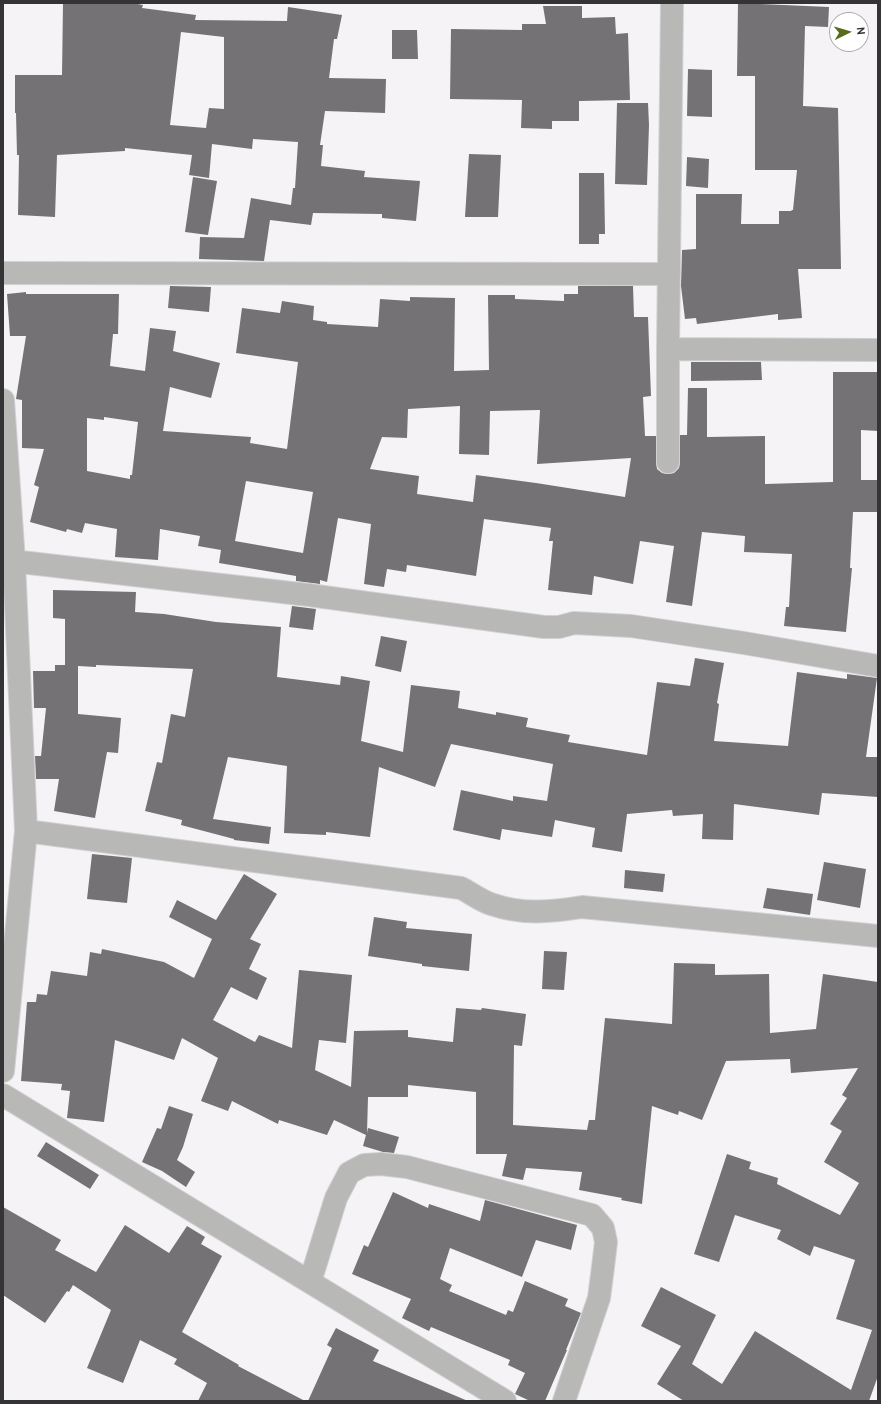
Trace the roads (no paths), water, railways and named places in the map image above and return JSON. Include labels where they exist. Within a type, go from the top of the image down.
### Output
[{"type":"street","points":[[668,462],[672,3]]},
{"type":"street","points":[[3,273],[669,274]]},
{"type":"street","points":[[668,349],[878,350]]},
{"type":"street","points":[[3,400],[9,561],[26,831],[3,1071]]},
{"type":"street","points":[[9,561],[309,595],[544,627],[559,627],[574,623],[631,626],[744,643],[878,666]]},
{"type":"street","points":[[26,831],[461,888],[490,904],[526,912],[553,912],[582,907],[878,936]]},
{"type":"street","points":[[3,1095],[505,1401]]},
{"type":"street","points":[[310,1282],[336,1198],[350,1173],[364,1165],[381,1164],[407,1167],[592,1215],[603,1228],[606,1242],[603,1267],[598,1298],[564,1401]]}]
